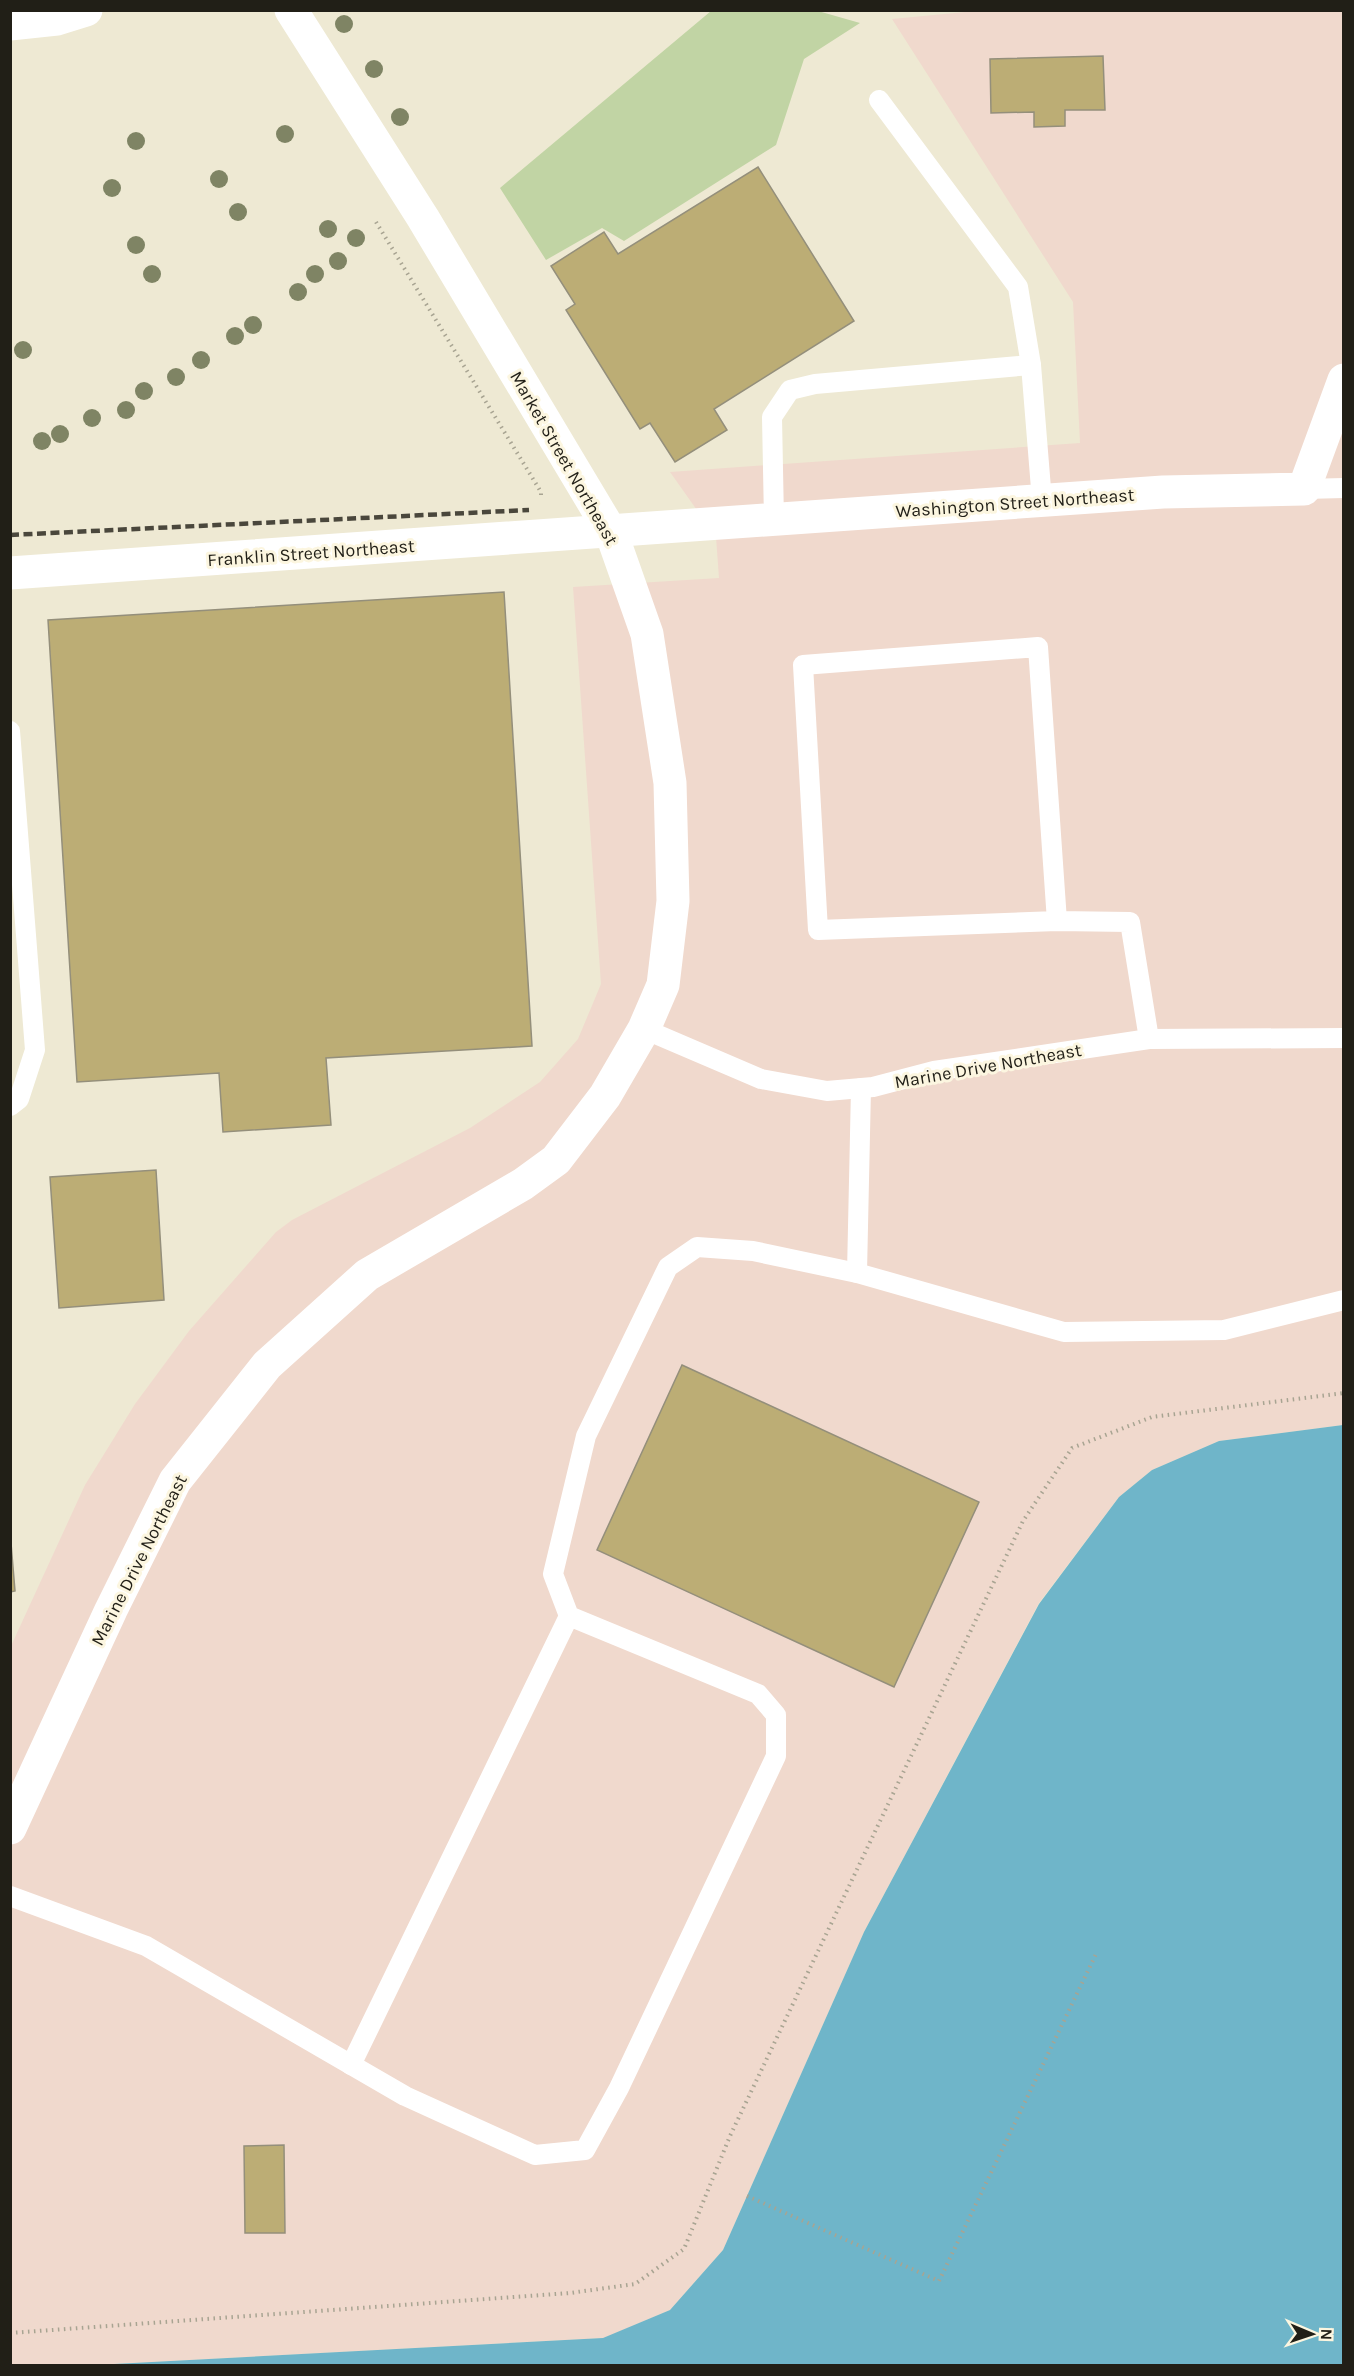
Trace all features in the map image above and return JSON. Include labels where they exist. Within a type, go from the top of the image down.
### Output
[{"type":"street","points":[[10,24],[57,20],[86,10]]},
{"type":"street","name":"Market Street Northeast","points":[[291,10],[423,218],[611,532],[647,634],[670,783],[673,901],[663,985],[644,1029],[605,1096],[556,1160],[523,1185]]},
{"type":"street","points":[[1304,489],[1344,380]]},
{"type":"street","name":"Washington Street Northeast","points":[[611,532],[1163,492],[1304,489]]},
{"type":"street","name":"Franklin Street Northeast","points":[[10,573],[611,532]]},
{"type":"street","name":"Marine Drive Northeast","points":[[10,1828],[111,1610],[175,1481],[260,1374],[367,1275],[523,1185]]},
{"type":"lane","points":[[879,99],[1018,287],[1031,365],[1042,501]]},
{"type":"lane","points":[[774,520],[772,417],[790,390],[814,384],[1031,365]]},
{"type":"lane","points":[[1304,489],[1344,488]]},
{"type":"lane","points":[[1058,921],[1038,647],[803,665],[818,930],[1058,921],[1130,922],[1149,1039]]},
{"type":"lane","points":[[10,731],[35,1050],[19,1100],[10,1106]]},
{"type":"lane","name":"Marine Drive Northeast","points":[[644,1029],[761,1079],[827,1091],[861,1088],[934,1071],[1149,1039],[1344,1038]]},
{"type":"lane","points":[[857,1273],[861,1088]]},
{"type":"lane","points":[[10,1896],[146,1946],[405,2096],[535,2155],[585,2150],[620,2088],[776,1756],[776,1715],[758,1694],[569,1616],[553,1574],[586,1436],[668,1267],[697,1247],[753,1251],[857,1273],[1064,1332],[1224,1330],[1344,1300]]},
{"type":"lane","points":[[351,2065],[569,1616]]},
{"type":"path","points":[[376,222],[388,246],[541,492],[542,503]]},
{"type":"path","points":[[10,2333],[570,2293],[635,2284],[684,2249],[730,2136],[1023,1521],[1072,1448],[1152,1417],[1344,1393]]},
{"type":"path","points":[[747,2196],[939,2281],[1096,1954]]},
{"type":"shaded area","points":[[986,10],[1343,11],[1343,1425],[1219,1441],[1152,1470],[1119,1497],[1039,1603],[864,1932],[723,2250],[670,2310],[604,2338],[95,2365],[11,2366],[11,1646],[85,1485],[135,1404],[189,1331],[276,1232],[292,1220],[470,1128],[540,1082],[578,1039],[601,984],[573,587],[719,578],[716,537],[670,472],[1080,443],[1073,302],[892,19]]},
{"type":"green space","points":[[711,11],[818,11],[860,23],[804,59],[776,145],[624,241],[602,228],[546,260],[500,188]]},
{"type":"water","points":[[1343,1425],[1343,2365],[95,2365],[603,2338],[670,2310],[723,2250],[864,1932],[1039,1604],[1119,1497],[1152,1470],[1219,1441]]},
{"type":"building","points":[[1103,56],[1105,110],[1065,110],[1065,126],[1034,127],[1034,112],[991,113],[990,59]]},
{"type":"building","points":[[758,167],[854,321],[714,409],[727,430],[675,462],[650,423],[640,429],[566,310],[575,304],[551,266],[604,232],[618,254]]},
{"type":"building","points":[[504,592],[532,1046],[326,1058],[331,1125],[223,1132],[219,1073],[77,1082],[48,620]]},
{"type":"building","points":[[156,1170],[164,1300],[59,1308],[50,1177]]},
{"type":"building","points":[[682,1365],[979,1502],[894,1687],[597,1550]]},
{"type":"building","points":[[10,1531],[15,1591],[10,1592]]},
{"type":"building","points":[[284,2145],[285,2233],[245,2233],[244,2146]]},
{"type":"railway","points":[[10,535],[529,510]]}]
